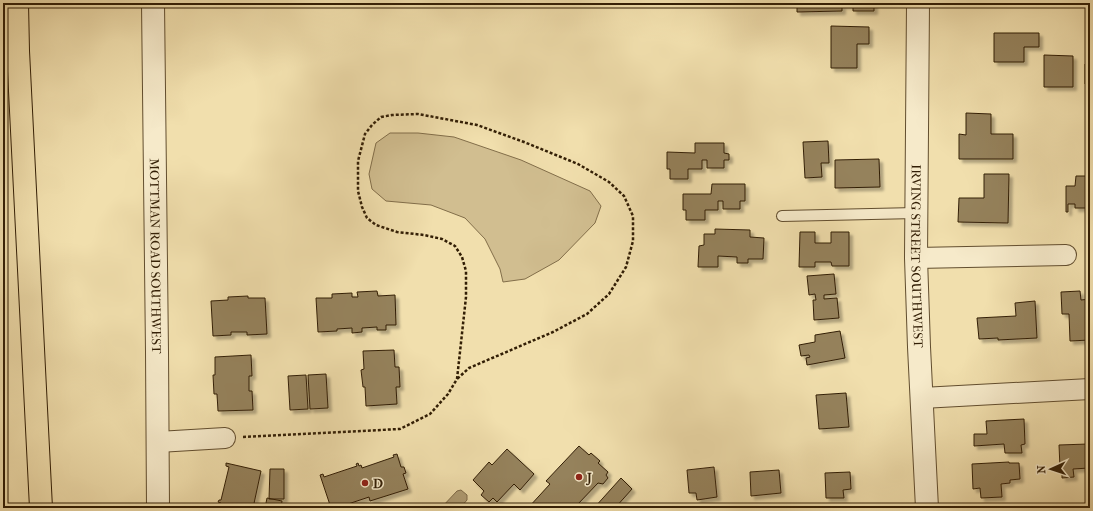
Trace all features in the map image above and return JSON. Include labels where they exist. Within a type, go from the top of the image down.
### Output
[{"type":"highway","points":[[17,3],[18,51],[41,508]]},
{"type":"highway","points":[[38,463],[48,508]]},
{"type":"street","name":"MOTTMAN ROAD SOUTHWEST","points":[[153,3],[158,508]]},
{"type":"street","name":"IRVING STREET SOUTHWEST","points":[[918,3],[916,258],[918,347],[927,508]]},
{"type":"street","points":[[916,258],[1066,255]]},
{"type":"street","points":[[922,398],[1090,389]]},
{"type":"street","points":[[158,442],[225,438]]},
{"type":"lane","points":[[782,216],[916,213]]},
{"type":"path","points":[[225,438],[400,429],[430,414],[448,394],[457,379],[469,368],[553,332],[587,314],[609,294],[626,267],[633,241],[633,216],[624,196],[609,182],[578,164],[478,125],[418,114],[381,117],[365,134],[358,161],[358,191],[362,207],[367,218],[376,225],[397,232],[442,239],[455,246],[462,257],[466,271],[466,297],[457,379]]},
{"type":"shaded area","points":[[390,133],[418,133],[454,137],[521,160],[590,191],[601,206],[595,223],[559,260],[525,279],[503,282],[500,269],[485,239],[465,218],[431,205],[386,201],[372,189],[369,174],[376,143]]},
{"type":"shaded area","points":[[461,490],[467,495],[467,500],[460,508],[441,508],[457,491]]},
{"type":"building","points":[[797,3],[874,3],[874,11],[853,11],[853,5],[842,5],[842,11],[797,12]]},
{"type":"building","points":[[831,26],[869,27],[869,44],[857,44],[857,68],[831,68]]},
{"type":"building","points":[[994,33],[1039,33],[1039,47],[1024,47],[1024,62],[994,62]]},
{"type":"building","points":[[1044,55],[1073,56],[1073,87],[1044,87]]},
{"type":"building","points":[[1085,64],[1090,64],[1090,84],[1085,84]]},
{"type":"building","points":[[966,113],[991,114],[991,134],[1013,134],[1013,159],[959,159],[959,134],[966,135]]},
{"type":"building","points":[[828,141],[829,163],[821,163],[822,177],[805,178],[803,142]]},
{"type":"building","points":[[695,143],[724,143],[724,153],[729,154],[729,160],[724,160],[724,168],[707,168],[707,160],[702,160],[702,169],[688,169],[688,179],[670,179],[670,169],[667,169],[667,152],[695,153]]},
{"type":"building","points":[[879,159],[880,187],[835,188],[835,160]]},
{"type":"building","points":[[984,174],[1009,174],[1008,223],[958,222],[959,198],[984,198]]},
{"type":"building","points":[[1076,176],[1090,176],[1090,208],[1075,208],[1075,204],[1068,204],[1068,212],[1066,212],[1066,186],[1075,186]]},
{"type":"building","points":[[712,184],[745,184],[745,201],[740,201],[740,209],[723,209],[723,201],[718,201],[718,210],[705,210],[705,220],[686,220],[686,210],[683,210],[683,194],[711,194]]},
{"type":"building","points":[[715,229],[750,230],[750,237],[764,238],[763,259],[748,259],[748,263],[737,263],[737,257],[718,256],[718,267],[698,267],[699,246],[704,245],[704,234],[715,234]]},
{"type":"building","points":[[800,232],[815,232],[815,243],[831,243],[831,232],[849,232],[849,266],[832,266],[831,262],[815,262],[815,267],[799,267]]},
{"type":"building","points":[[834,274],[836,294],[824,295],[824,299],[837,298],[839,318],[814,320],[813,300],[816,300],[815,294],[809,295],[807,276]]},
{"type":"building","points":[[377,291],[378,296],[395,295],[396,325],[386,325],[386,330],[377,330],[377,327],[362,328],[362,332],[352,333],[352,328],[337,329],[337,331],[318,332],[316,298],[332,298],[332,294],[352,293],[352,297],[358,297],[357,292]]},
{"type":"building","points":[[1080,291],[1081,300],[1090,299],[1090,340],[1070,341],[1069,314],[1062,314],[1061,292]]},
{"type":"building","points":[[248,296],[248,298],[265,298],[267,334],[247,335],[247,332],[231,332],[231,335],[213,336],[211,301],[228,300],[228,297]]},
{"type":"building","points":[[1035,301],[1037,338],[998,340],[998,338],[979,339],[977,318],[1016,316],[1015,303]]},
{"type":"building","points":[[840,331],[845,358],[807,365],[806,358],[810,357],[809,355],[801,356],[799,345],[815,342],[815,335]]},
{"type":"building","points":[[394,350],[395,367],[399,367],[400,387],[396,387],[397,404],[366,406],[365,387],[363,387],[361,370],[364,369],[363,351]]},
{"type":"building","points":[[251,355],[252,376],[249,376],[249,391],[252,391],[253,410],[218,411],[217,394],[214,394],[213,375],[215,375],[215,357]]},
{"type":"building","points":[[326,374],[328,408],[310,409],[308,375]]},
{"type":"building","points":[[306,375],[308,409],[290,410],[288,376]]},
{"type":"building","points":[[846,393],[849,427],[819,429],[816,395]]},
{"type":"building","points":[[1024,419],[1025,444],[1021,445],[1022,453],[1005,453],[1004,444],[974,446],[974,434],[987,434],[986,421]]},
{"type":"building","points":[[1088,444],[1089,468],[1073,469],[1074,477],[1062,478],[1059,445]]},
{"type":"building","name":"J","points":[[579,446],[589,455],[591,453],[600,461],[598,463],[608,472],[606,475],[608,478],[603,484],[598,483],[578,504],[581,506],[579,508],[528,508],[550,484],[546,481]]},
{"type":"building","points":[[507,449],[534,474],[520,490],[514,484],[497,502],[493,498],[489,502],[481,495],[484,491],[473,480],[489,462],[492,465]]},
{"type":"building","name":"D","points":[[397,454],[401,467],[404,467],[406,473],[403,474],[408,489],[370,501],[369,497],[336,508],[331,508],[320,475],[323,474],[324,477],[357,466],[356,464],[358,463],[362,468],[394,457],[393,455]]},
{"type":"building","points":[[1009,462],[1019,463],[1020,479],[1010,480],[1010,483],[1001,484],[1002,497],[981,498],[980,488],[973,489],[972,464]]},
{"type":"building","points":[[226,463],[261,471],[253,508],[223,508],[221,503],[218,502],[221,500],[229,467],[226,466]]},
{"type":"building","points":[[714,467],[717,497],[697,500],[696,493],[689,493],[687,470]]},
{"type":"building","points":[[270,469],[284,469],[284,499],[269,499]]},
{"type":"building","points":[[779,470],[781,493],[751,496],[750,472]]},
{"type":"building","points":[[850,472],[851,489],[843,490],[844,498],[826,498],[825,473]]},
{"type":"building","points":[[621,478],[632,489],[615,508],[594,508]]},
{"type":"building","points":[[267,498],[282,501],[281,508],[265,508]]},
{"type":"place","name":"J","points":[[579,477]]},
{"type":"place","name":"D","points":[[365,483]]}]
